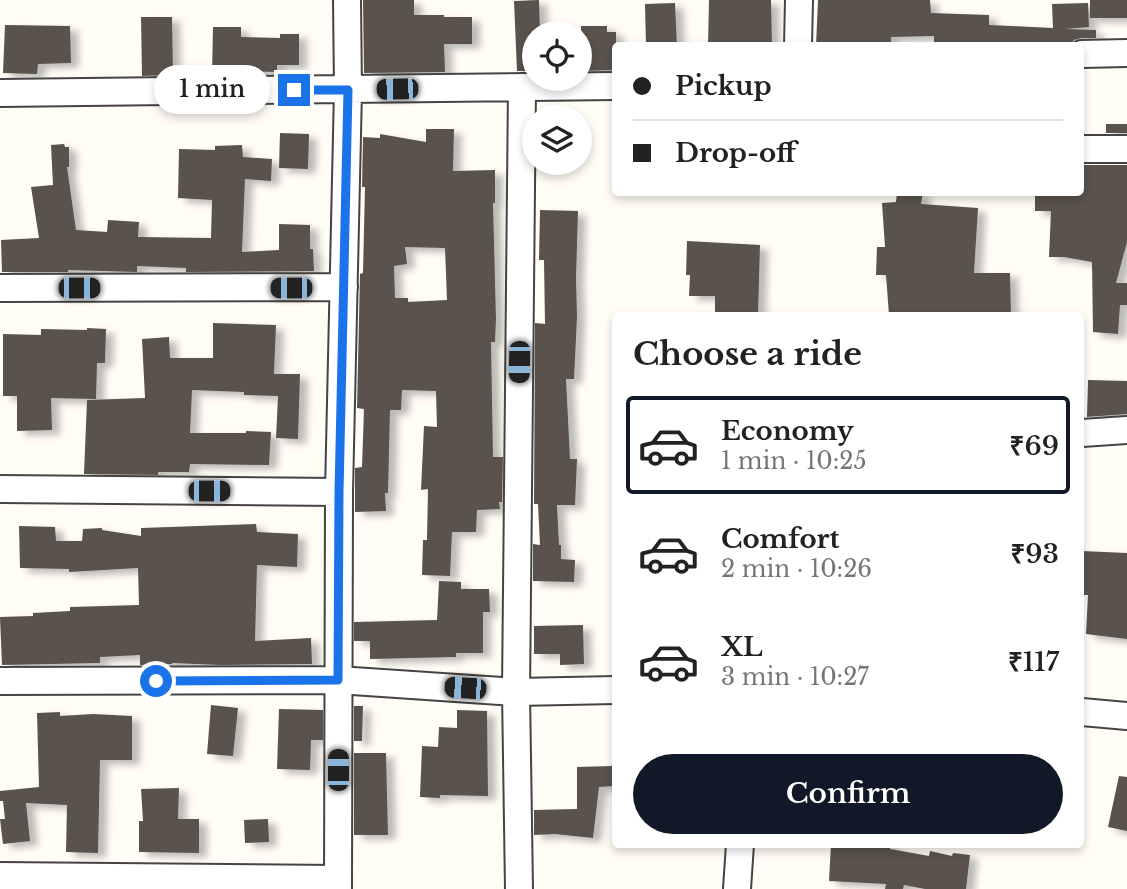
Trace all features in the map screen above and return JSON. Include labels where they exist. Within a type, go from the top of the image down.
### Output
[{"type":"street","points":[[0,876],[338,884],[339,492],[348,90],[347,0]]},
{"type":"street","points":[[798,42],[799,0]]},
{"type":"street","points":[[1084,54],[1127,53]]},
{"type":"street","points":[[0,93],[522,86],[516,692],[519,889]]},
{"type":"street","points":[[592,86],[612,86]]},
{"type":"street","points":[[1084,149],[1127,149]]},
{"type":"street","points":[[0,289],[344,288]]},
{"type":"street","points":[[1084,433],[1127,430]]},
{"type":"street","points":[[0,489],[339,492]]},
{"type":"street","points":[[0,681],[338,680],[516,692],[612,690]]},
{"type":"street","points":[[1084,712],[1127,716]]},
{"type":"street","points":[[737,889],[740,848]]},
{"type":"building","points":[[363,0],[414,0],[414,15],[472,17],[472,44],[444,44],[445,72],[364,73]]},
{"type":"building","points":[[539,0],[540,21],[522,21],[522,71],[517,71],[514,1]]},
{"type":"building","points":[[709,0],[771,0],[772,42],[708,42]]},
{"type":"building","points":[[818,0],[930,0],[931,13],[989,15],[989,25],[1053,28],[1052,4],[1088,3],[1089,27],[1065,29],[1096,30],[1096,38],[1081,38],[1072,42],[934,42],[934,36],[891,37],[891,42],[816,42]]},
{"type":"building","points":[[1090,0],[1127,0],[1127,18],[1090,18]]},
{"type":"building","points":[[675,3],[677,42],[646,42],[645,4]]},
{"type":"building","points":[[141,17],[172,17],[173,75],[142,76]]},
{"type":"building","points":[[5,25],[70,26],[71,63],[38,64],[37,74],[3,73]]},
{"type":"building","points":[[592,26],[607,26],[607,32],[616,32],[616,42],[612,42],[612,70],[592,71]]},
{"type":"building","points":[[213,27],[241,27],[241,37],[280,38],[280,34],[299,34],[299,65],[277,65],[277,72],[240,71],[240,75],[212,75]]},
{"type":"building","points":[[1106,124],[1127,124],[1127,133],[1106,133]]},
{"type":"building","points":[[426,129],[454,129],[453,171],[495,170],[493,203],[496,319],[495,342],[491,342],[493,457],[503,457],[502,502],[499,502],[500,509],[477,510],[476,532],[452,532],[450,576],[422,575],[423,540],[427,540],[428,489],[421,490],[424,426],[437,427],[436,391],[402,390],[401,410],[390,410],[386,511],[355,512],[355,468],[362,467],[364,409],[357,408],[365,187],[362,187],[363,137],[380,138],[380,134],[426,142]],"holes":[[[405,247],[445,248],[447,300],[408,302],[408,298],[395,298],[394,266],[407,264]]]},
{"type":"building","points":[[280,133],[309,134],[308,169],[279,168]]},
{"type":"building","points":[[64,144],[69,147],[67,167],[76,230],[107,232],[108,220],[139,222],[138,237],[211,238],[212,200],[178,198],[179,149],[215,150],[215,146],[242,145],[243,157],[272,159],[271,181],[245,179],[242,252],[279,250],[279,224],[310,225],[314,271],[186,272],[186,268],[137,266],[137,272],[2,272],[1,240],[39,238],[31,187],[53,185],[51,145]]},
{"type":"building","points":[[1084,165],[1127,165],[1127,242],[1116,283],[1127,283],[1127,305],[1120,305],[1118,334],[1093,332],[1092,262],[1049,257],[1051,211],[1035,211],[1035,196],[1084,196]]},
{"type":"building","points":[[897,196],[922,196],[921,204],[978,208],[974,273],[1010,273],[1011,312],[889,312],[886,275],[876,275],[877,247],[885,247],[882,203],[896,202]]},
{"type":"building","points":[[540,210],[578,211],[574,379],[566,379],[570,459],[577,459],[575,505],[557,505],[561,559],[575,560],[574,582],[533,581],[533,544],[540,545],[538,504],[534,504],[535,323],[545,324],[544,260],[539,260]]},
{"type":"building","points":[[687,241],[760,245],[758,312],[715,312],[715,296],[689,296],[690,275],[686,275]]},
{"type":"building","points":[[213,323],[276,325],[274,374],[300,374],[298,439],[276,438],[278,396],[192,390],[190,433],[271,432],[269,465],[190,464],[189,472],[158,472],[158,475],[84,474],[87,400],[145,398],[142,339],[169,337],[170,358],[213,358]]},
{"type":"building","points":[[41,329],[106,329],[105,363],[97,363],[96,399],[51,398],[52,430],[17,431],[17,396],[3,396],[3,334],[41,335]]},
{"type":"building","points":[[1088,380],[1127,381],[1127,414],[1087,417]]},
{"type":"building","points":[[256,524],[257,532],[298,534],[297,567],[257,565],[255,641],[311,638],[312,664],[140,665],[140,655],[100,657],[100,663],[2,665],[0,617],[70,611],[70,607],[139,605],[138,568],[69,572],[69,569],[20,568],[19,526],[55,527],[56,541],[82,541],[83,529],[102,528],[141,536],[141,528]]},
{"type":"building","points":[[1084,551],[1127,553],[1127,639],[1086,634],[1088,595],[1084,595]]},
{"type":"building","points":[[439,581],[461,582],[461,589],[489,589],[490,612],[483,612],[483,653],[456,653],[456,657],[370,659],[370,641],[354,641],[354,622],[437,620]]},
{"type":"building","points":[[583,625],[584,664],[560,665],[560,654],[534,654],[534,626]]},
{"type":"building","points":[[211,705],[238,708],[233,756],[207,754]]},
{"type":"building","points":[[354,706],[363,706],[362,741],[354,741]]},
{"type":"building","points":[[279,709],[323,710],[323,740],[311,740],[310,770],[277,769]]},
{"type":"building","points":[[457,710],[487,711],[488,796],[420,797],[422,746],[438,747],[439,727],[457,728]]},
{"type":"building","points":[[60,712],[60,716],[132,716],[132,760],[100,760],[98,853],[66,852],[67,805],[26,803],[30,841],[3,844],[0,819],[5,819],[0,791],[39,787],[37,713]]},
{"type":"building","points":[[354,753],[386,753],[388,835],[354,835]]},
{"type":"building","points":[[612,766],[612,786],[599,787],[593,838],[534,835],[534,810],[577,809],[577,767]]},
{"type":"building","points":[[1119,776],[1127,777],[1127,831],[1108,827]]},
{"type":"building","points":[[179,788],[178,819],[199,819],[199,853],[139,852],[139,821],[143,821],[141,789]]},
{"type":"building","points":[[268,819],[269,842],[245,843],[244,820]]},
{"type":"building","points":[[831,848],[890,848],[929,856],[930,851],[952,856],[953,853],[970,855],[966,889],[925,889],[904,885],[903,889],[885,889],[886,884],[829,881]]},
{"type":"route","points":[[156,681],[338,680],[339,492],[348,90],[294,90]]}]
